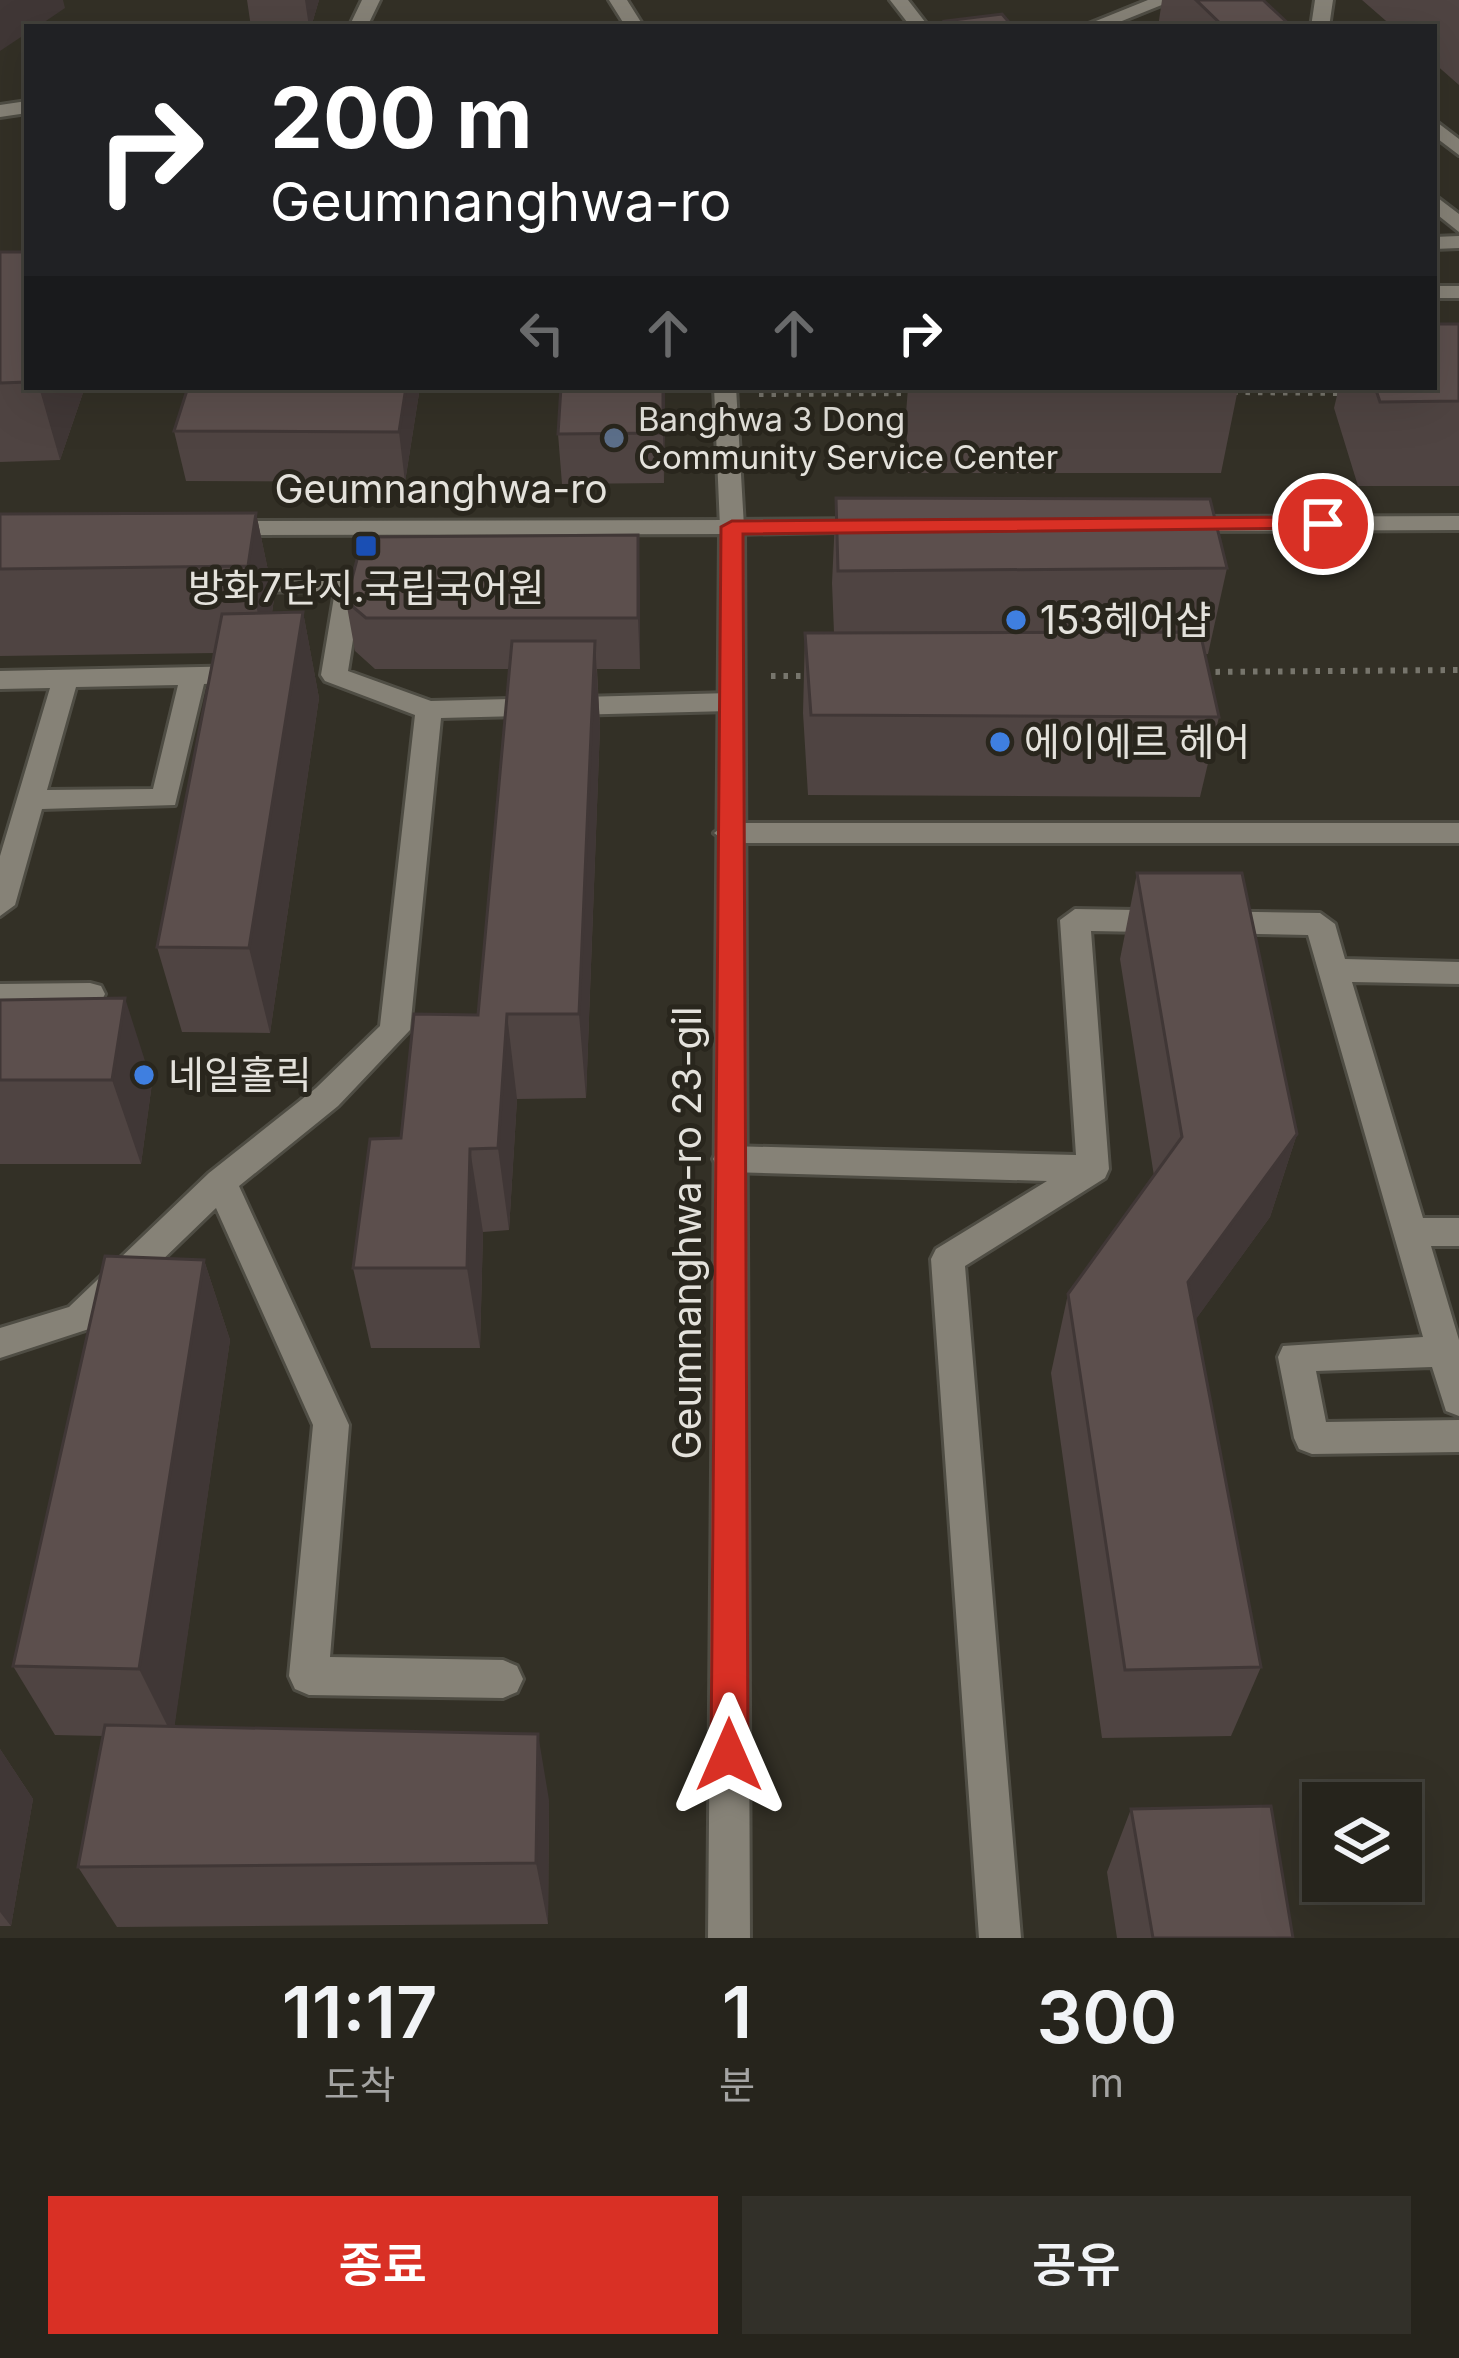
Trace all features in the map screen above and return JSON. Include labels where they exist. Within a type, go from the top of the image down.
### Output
[{"type":"street","points":[[899,0],[918,24]]},
{"type":"street","points":[[1098,24],[1165,0]]},
{"type":"street","points":[[1437,204],[1459,226]]},
{"type":"street","name":"Geumnanghwa-ro 23-gil","points":[[725,390],[732,527],[729,1938]]},
{"type":"street","points":[[1154,525],[1459,523]]},
{"type":"street","name":"Geumnanghwa-ro","points":[[192,528],[896,526]]},
{"type":"street","points":[[209,584],[349,584],[310,675]]},
{"type":"street","points":[[0,680],[310,675],[428,710],[731,690]]},
{"type":"street","points":[[31,800],[165,798],[193,676]]},
{"type":"street","points":[[0,904],[66,677]]},
{"type":"street","points":[[0,1343],[80,1318],[221,1182],[327,1097],[395,1030],[428,710]]},
{"type":"street","points":[[728,833],[1459,832]]},
{"type":"street","points":[[1093,1169],[1075,920],[1320,924],[1459,1400]]},
{"type":"street","points":[[1333,970],[1459,973]]},
{"type":"street","points":[[0,994],[90,994]]},
{"type":"street","points":[[729,1159],[1093,1169]]},
{"type":"street","points":[[1000,1938],[948,1259],[1093,1169]]},
{"type":"street","points":[[221,1182],[332,1425],[309,1676],[503,1679]]},
{"type":"street","points":[[1410,1232],[1459,1232]]},
{"type":"street","points":[[1444,1351],[1294,1357],[1312,1438],[1459,1436]]},
{"type":"path","points":[[725,390],[935,393]]},
{"type":"path","points":[[1216,392],[1351,393]]},
{"type":"path","points":[[1196,672],[1459,670]]},
{"type":"path","points":[[731,690],[825,676]]},
{"type":"building","points":[[1196,0],[1263,0],[1289,24],[1221,24]]},
{"type":"building","points":[[1002,14],[1010,24],[948,24],[945,21]]},
{"type":"building","points":[[0,252],[24,252],[24,382],[0,383]]},
{"type":"building","points":[[1437,324],[1459,324],[1459,401],[1380,402],[1376,390],[1437,390]]},
{"type":"building","points":[[187,390],[406,390],[399,432],[174,431]]},
{"type":"building","points":[[561,390],[663,390],[663,433],[558,434]]},
{"type":"building","points":[[836,498],[1210,499],[1227,568],[838,571]]},
{"type":"building","points":[[256,513],[248,566],[0,569],[0,514]]},
{"type":"building","points":[[638,535],[638,618],[366,618],[346,601],[363,537]]},
{"type":"building","points":[[303,612],[249,948],[157,947],[222,614]]},
{"type":"building","points":[[1200,632],[1219,717],[811,715],[805,633]]},
{"type":"building","points":[[512,641],[595,641],[579,1014],[507,1014],[498,1148],[470,1149],[467,1268],[353,1268],[370,1139],[401,1138],[414,1014],[478,1015]]},
{"type":"building","points":[[1137,873],[1242,873],[1297,1134],[1188,1282],[1261,1667],[1125,1670],[1068,1294],[1182,1137]]},
{"type":"building","points":[[125,998],[112,1080],[0,1080],[0,1000]]},
{"type":"building","points":[[105,1256],[204,1260],[139,1669],[13,1666]]},
{"type":"building","points":[[105,1725],[538,1734],[536,1863],[78,1867]]},
{"type":"building","points":[[1271,1806],[1293,1938],[1153,1938],[1131,1809]]},
{"type":"place","name":"Banghwa 3 Dong Community Service Center","points":[[614,438]]},
{"type":"place","name":"방화7단지.국립국어원","points":[[366,546]]},
{"type":"place","name":"153헤어샵","points":[[1016,620]]},
{"type":"place","name":"에이에르 헤어","points":[[1000,742]]},
{"type":"place","name":"네일홀릭","points":[[144,1075]]},
{"type":"route","points":[[729,1755],[732,527],[1323,524]]}]
